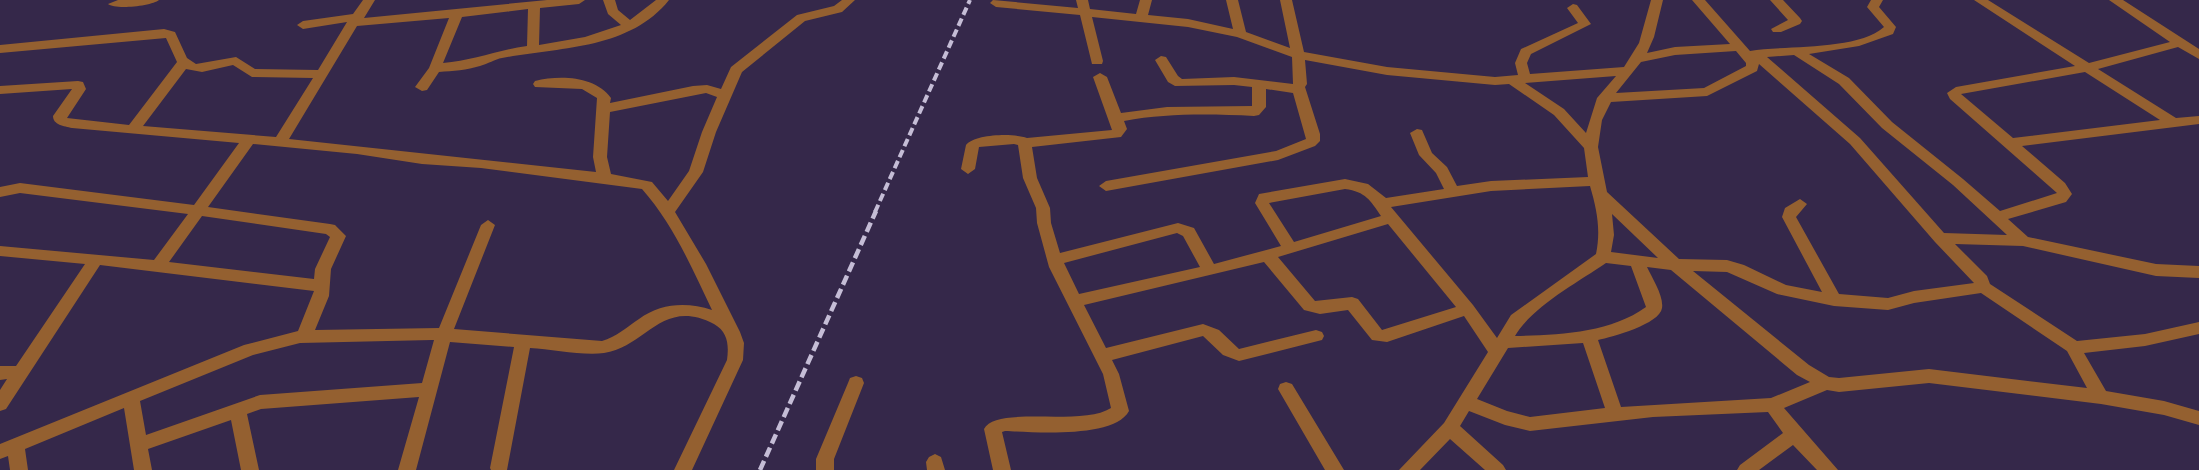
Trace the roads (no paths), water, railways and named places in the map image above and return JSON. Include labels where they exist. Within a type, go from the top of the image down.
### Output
[{"type":"street","points":[[114,4],[153,0]]},
{"type":"street","points":[[281,141],[369,0]]},
{"type":"street","points":[[303,25],[457,14],[579,0]]},
{"type":"street","points":[[609,0],[612,11],[629,26]]},
{"type":"street","points":[[435,68],[466,65],[495,56],[581,41],[629,26],[650,14],[663,0]]},
{"type":"street","points":[[668,213],[696,172],[703,148],[736,70],[792,24],[809,15],[838,9],[849,0]]},
{"type":"street","points":[[1141,18],[1146,0]]},
{"type":"street","points":[[1232,0],[1240,34]]},
{"type":"street","points":[[1106,186],[1278,155],[1310,143],[1313,134],[1298,87],[1300,84],[1298,55],[1286,0]]},
{"type":"street","points":[[1408,470],[1450,428],[1517,319],[1594,266],[1603,257],[1607,236],[1591,147],[1597,113],[1604,98],[1631,65],[1647,37],[1657,0]]},
{"type":"street","points":[[1698,0],[1748,52],[1855,141],[1940,238],[1981,280],[1983,287],[2074,348],[2076,356],[2101,397]]},
{"type":"street","points":[[1776,0],[1796,21],[1777,29]]},
{"type":"street","points":[[996,3],[1083,6],[1240,34],[1298,55],[1346,65],[1495,81],[1631,65],[1675,51],[1797,52],[1872,38],[1889,31],[1890,27],[1873,7],[1877,0]]},
{"type":"street","points":[[1980,0],[2175,123]]},
{"type":"street","points":[[2115,0],[2199,55]]},
{"type":"street","points":[[533,50],[534,6]]},
{"type":"street","points":[[1083,6],[1097,61]]},
{"type":"street","points":[[1518,79],[1525,52],[1585,24],[1574,8]]},
{"type":"street","points":[[422,87],[435,68],[457,14]]},
{"type":"street","points":[[0,49],[164,33],[171,35],[184,62],[198,67],[236,61],[252,73],[322,74]]},
{"type":"street","points":[[1998,217],[2061,198],[2065,194],[2060,186],[1954,93],[1962,89],[2087,68],[2179,43]]},
{"type":"street","points":[[1604,98],[1707,92],[1752,68],[1753,62],[1748,52]]},
{"type":"street","points":[[1797,52],[1844,81],[1887,124],[2024,241]]},
{"type":"street","points":[[1161,60],[1173,79],[1180,83],[1234,81],[1292,89],[1298,87]]},
{"type":"street","points":[[134,128],[184,62]]},
{"type":"street","points":[[968,170],[971,148],[975,143],[1016,139],[1025,142],[1116,134],[1120,129],[1100,77]]},
{"type":"street","points":[[1518,79],[1559,112],[1591,147]]},
{"type":"street","points":[[540,84],[594,86],[604,98],[600,158],[605,178]]},
{"type":"street","points":[[1116,118],[1176,110],[1254,112],[1259,107],[1259,84]]},
{"type":"street","points":[[0,90],[78,85],[79,89],[60,113],[60,120],[72,124],[357,148],[441,161],[481,163],[647,185],[653,190],[668,213],[698,264],[734,336],[737,348],[735,360],[683,470]]},
{"type":"street","points":[[603,108],[693,90],[707,89],[724,95]]},
{"type":"street","points":[[2010,143],[2199,120]]},
{"type":"street","points":[[1417,133],[1426,155],[1442,170],[1454,193]]},
{"type":"street","points":[[158,267],[250,138]]},
{"type":"street","points":[[1002,470],[993,436],[993,429],[996,426],[1003,424],[1062,425],[1111,418],[1120,411],[1116,389],[1102,356],[1055,260],[1044,223],[1043,208],[1030,178],[1025,142]]},
{"type":"street","points":[[1290,248],[1262,203],[1264,198],[1345,184],[1363,187],[1383,203],[1385,211],[1500,347]]},
{"type":"street","points":[[1383,203],[1491,186],[1600,188],[1675,265],[1803,370],[1826,383],[1839,386],[1929,376],[2101,397],[2164,408],[2199,418]]},
{"type":"street","points":[[0,192],[28,189],[200,210],[336,232],[337,242],[323,269],[317,307],[304,337]]},
{"type":"street","points":[[1800,204],[1790,212],[1789,217],[1834,300]]},
{"type":"street","points":[[1074,301],[1267,255],[1391,218]]},
{"type":"street","points":[[407,470],[444,335],[488,225]]},
{"type":"street","points":[[1055,260],[1178,228],[1189,232],[1209,270]]},
{"type":"street","points":[[1940,238],[2024,241],[2148,269],[2199,272]]},
{"type":"street","points":[[0,251],[96,259],[322,286]]},
{"type":"street","points":[[1267,255],[1310,306],[1320,308],[1352,303],[1378,336],[1388,336],[1467,309]]},
{"type":"street","points":[[1603,257],[1675,265],[1727,266],[1739,269],[1783,290],[1834,300],[1888,304],[1914,297],[1983,287]]},
{"type":"street","points":[[0,404],[96,259]]},
{"type":"street","points":[[1500,347],[1589,336],[1619,327],[1649,314],[1654,309],[1653,300],[1637,262]]},
{"type":"street","points":[[19,470],[8,449],[250,349],[304,337],[444,335],[588,347],[609,346],[652,318],[674,312],[690,311],[713,316],[726,322]]},
{"type":"street","points":[[2074,348],[2082,345],[2145,340],[2199,328]]},
{"type":"street","points":[[1102,356],[1203,330],[1211,333],[1228,351],[1239,355],[1316,336]]},
{"type":"street","points":[[1589,336],[1615,414]]},
{"type":"street","points":[[498,468],[523,341]]},
{"type":"street","points":[[0,373],[21,372]]},
{"type":"street","points":[[825,470],[825,459],[856,383]]},
{"type":"street","points":[[1467,403],[1505,418],[1530,424],[1653,410],[1772,405],[1826,383]]},
{"type":"street","points":[[1286,388],[1335,470]]},
{"type":"street","points":[[139,445],[260,402],[287,398],[429,389]]},
{"type":"street","points":[[131,397],[143,470]]},
{"type":"street","points":[[1772,405],[1794,434],[1829,470]]},
{"type":"street","points":[[237,409],[250,470]]},
{"type":"street","points":[[1450,428],[1497,470]]},
{"type":"street","points":[[1746,470],[1794,434]]},
{"type":"railway","points":[[875,212],[970,0]]},
{"type":"railway","points":[[760,470],[876,211]]}]
